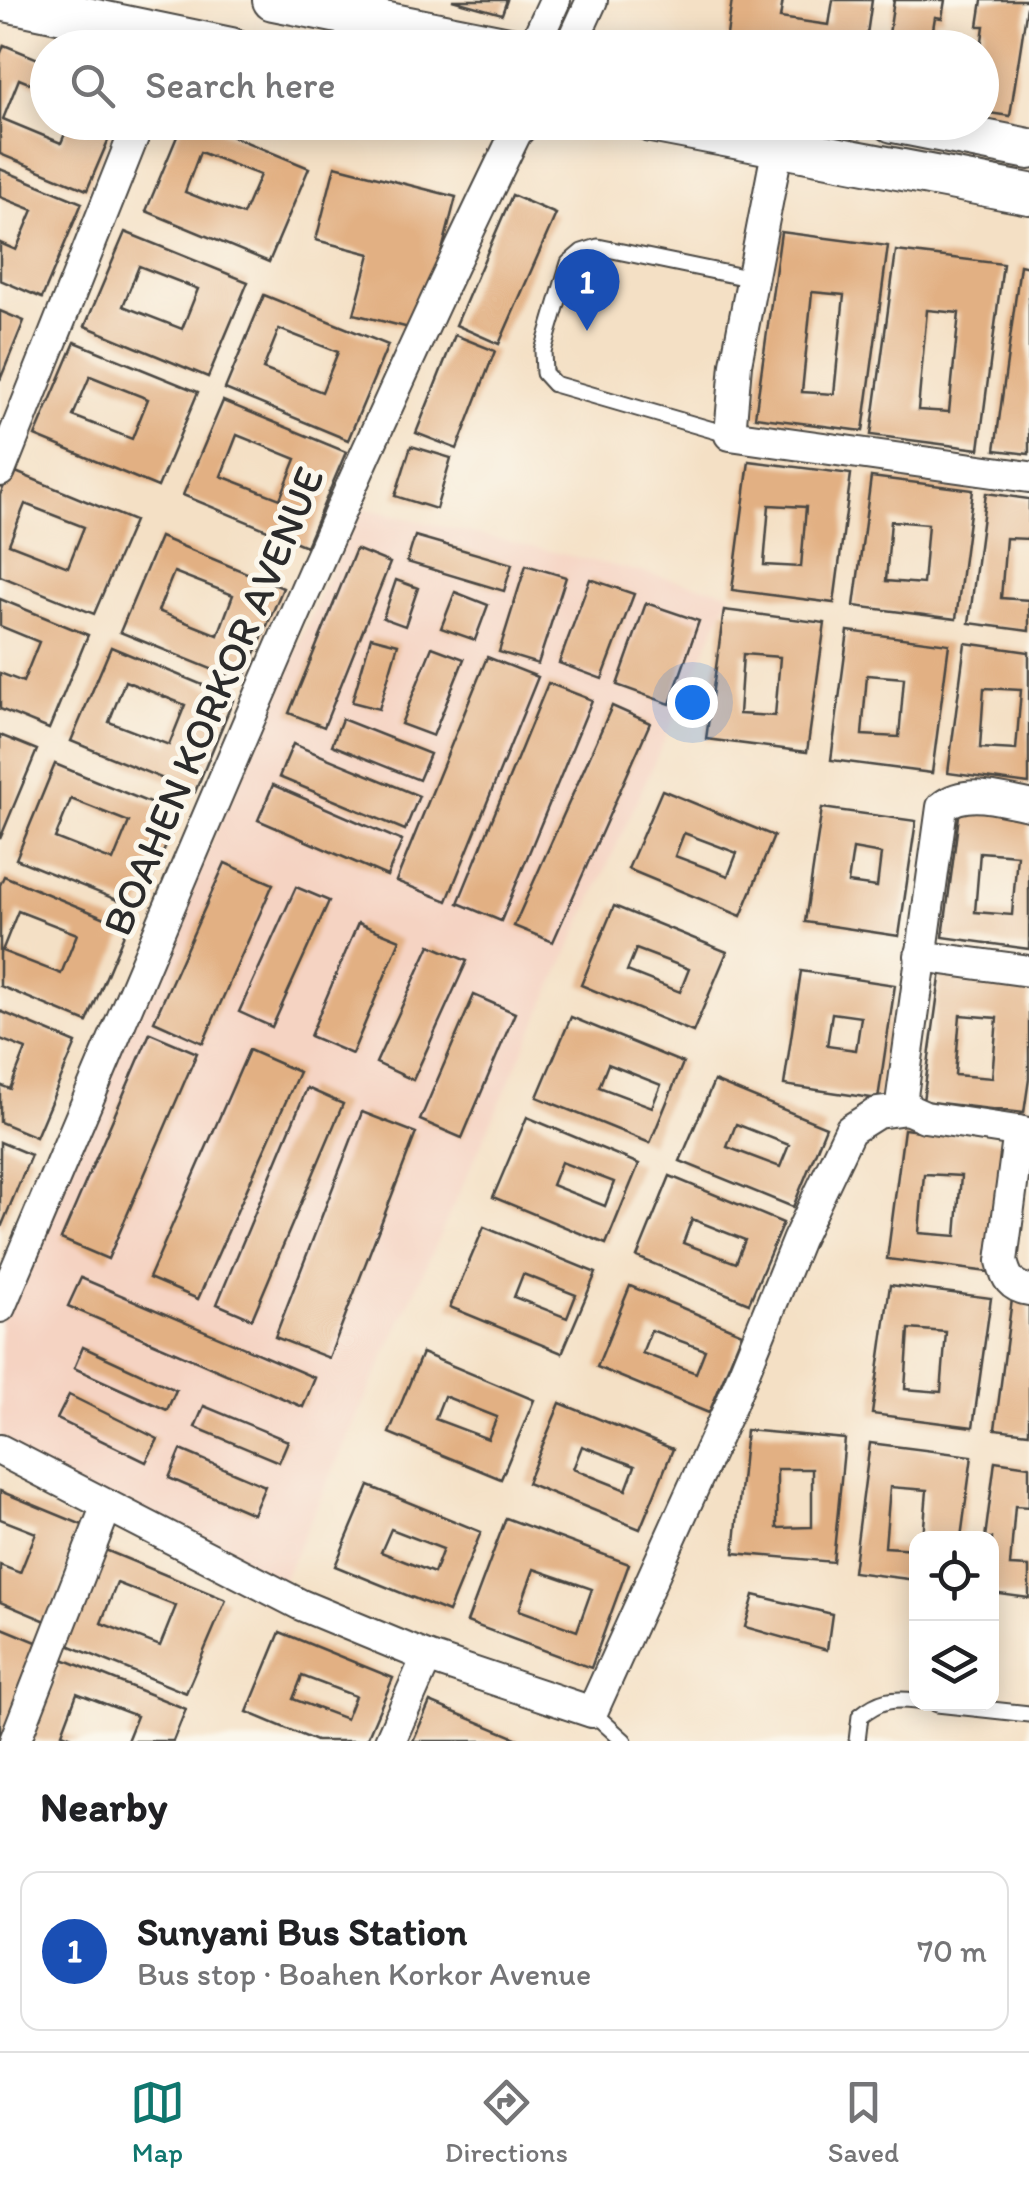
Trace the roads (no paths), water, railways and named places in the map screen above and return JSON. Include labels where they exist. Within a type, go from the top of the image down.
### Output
[{"type":"street","points":[[0,0],[121,30]]},
{"type":"street","points":[[274,0],[424,30]]},
{"type":"street","points":[[542,30],[556,0]]},
{"type":"street","points":[[578,30],[592,0]]},
{"type":"street","points":[[0,470],[131,140]]},
{"type":"street","name":"BOAHEN KORKOR AVENUE","points":[[0,1307],[7,1271],[309,581],[445,278],[512,140]]},
{"type":"street","points":[[746,140],[1029,194]]},
{"type":"street","points":[[984,140],[1029,149]]},
{"type":"street","points":[[778,146],[736,364],[730,435],[1029,477]]},
{"type":"street","points":[[907,1109],[902,1084],[942,806],[965,795],[1029,804]]},
{"type":"street","points":[[920,956],[1029,971]]},
{"type":"street","points":[[0,1450],[301,1606],[427,1657],[592,1712],[731,1404],[798,1238],[850,1130],[877,1112],[907,1109],[925,1116],[1024,1132],[1002,1261],[1006,1278],[1029,1290]]},
{"type":"street","points":[[15,1741],[108,1505]]},
{"type":"street","points":[[390,1741],[427,1657]]},
{"type":"lane","points":[[730,435],[554,384],[544,373],[543,351],[569,264],[582,252],[598,247],[753,279]]},
{"type":"lane","points":[[857,1741],[860,1716],[872,1706],[891,1698],[909,1700]]},
{"type":"lane","points":[[999,1711],[1029,1714]]},
{"type":"lane","points":[[592,1712],[624,1741]]},
{"type":"place","name":"Sunyani Bus Station","points":[[587,331]]}]
